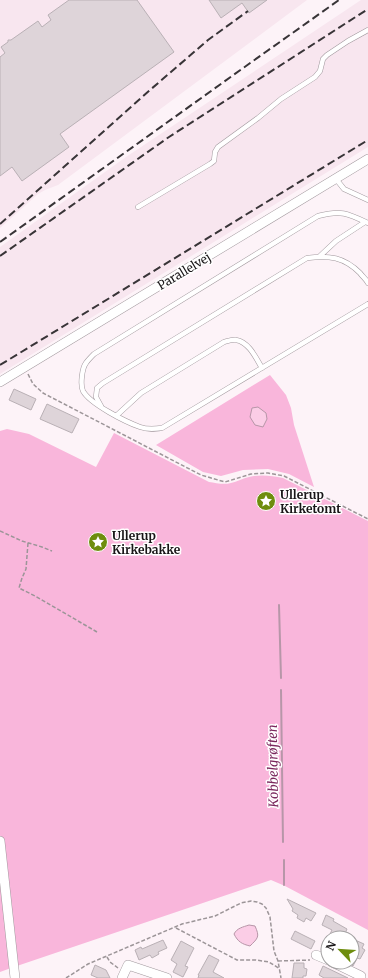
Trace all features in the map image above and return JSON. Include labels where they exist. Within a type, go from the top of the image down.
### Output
[{"type":"street","name":"Parallelvej","points":[[0,382],[368,159]]},
{"type":"street","points":[[0,841],[16,978]]},
{"type":"street","points":[[316,955],[320,957]]},
{"type":"street","points":[[124,974],[128,965],[167,978]]},
{"type":"street","points":[[349,970],[361,976],[361,978]]},
{"type":"lane","points":[[138,207],[214,161],[214,152],[218,147],[281,99],[315,77],[320,71],[323,59],[327,54],[368,30]]},
{"type":"lane","points":[[336,178],[344,189],[368,200]]},
{"type":"lane","points":[[367,222],[342,213],[329,213],[318,216],[94,354],[84,365],[82,377],[83,390],[90,399],[103,409],[116,416],[141,428],[162,428],[366,305],[368,301]]},
{"type":"lane","points":[[320,256],[336,241],[367,222]]},
{"type":"lane","points":[[103,409],[96,397],[97,388],[103,383],[306,258],[320,256],[341,259],[355,268],[368,283]]},
{"type":"lane","points":[[116,416],[141,393],[224,342],[236,340],[245,344],[254,354],[262,368]]},
{"type":"path","points":[[24,368],[34,384],[43,393],[201,475],[225,482],[251,474],[268,473],[284,476],[368,519]]},
{"type":"path","points":[[0,531],[52,551]]},
{"type":"path","points":[[28,543],[26,569],[19,588],[97,632]]},
{"type":"path","points":[[66,978],[88,964],[182,924],[215,916],[241,903],[250,901],[262,904],[266,908],[270,917],[274,951],[278,961],[281,978]]},
{"type":"path","points":[[175,927],[237,960],[269,962],[280,969]]},
{"type":"path","points":[[278,961],[312,960],[316,955]]},
{"type":"path","points":[[107,956],[110,962],[124,974]]},
{"type":"shaded area","points":[[0,0],[307,0],[58,185],[38,194],[0,228]]},
{"type":"shaded area","points":[[361,0],[368,0],[368,147],[0,374],[0,247],[126,157]]},
{"type":"shaded area","points":[[270,375],[286,395],[314,487],[289,474],[268,469],[243,470],[221,476],[203,472],[156,445]]},
{"type":"shaded area","points":[[258,407],[266,413],[267,419],[263,427],[255,425],[250,417],[252,408]]},
{"type":"shaded area","points":[[7,429],[29,434],[96,467],[114,433],[209,482],[228,484],[258,476],[283,478],[368,521],[368,930],[271,880],[0,972],[0,431]]},
{"type":"shaded area","points":[[249,925],[255,926],[258,935],[250,946],[240,942],[234,934],[238,929]]},
{"type":"building","points":[[69,0],[137,0],[174,52],[60,134],[69,147],[22,181],[12,167],[0,176],[0,57],[5,53],[1,47],[8,42],[8,40],[11,40],[38,21],[42,27],[51,20],[48,15]]},
{"type":"building","points":[[209,0],[267,0],[249,13],[242,3],[221,18]]},
{"type":"building","points":[[14,389],[36,399],[31,410],[9,400]]},
{"type":"building","points":[[47,404],[79,419],[72,433],[40,419]]},
{"type":"building","points":[[287,899],[316,913],[311,921],[306,918],[304,922],[297,918],[298,915],[292,911],[293,909]]},
{"type":"building","points":[[326,915],[347,929],[332,930],[322,925]]},
{"type":"building","points":[[295,931],[315,941],[311,949],[291,939]]},
{"type":"building","points":[[163,940],[167,948],[158,952],[159,954],[152,958],[150,955],[139,960],[135,950],[141,947],[142,949]]},
{"type":"building","points":[[181,941],[194,948],[185,966],[188,967],[183,977],[173,972],[177,964],[171,960]]},
{"type":"building","points":[[360,942],[364,944],[362,948],[365,950],[360,959]]},
{"type":"building","points":[[209,955],[219,960],[213,972],[224,978],[198,978],[198,975]]},
{"type":"building","points":[[294,963],[304,963],[304,968],[307,969],[306,976],[303,976],[303,978],[292,978]]},
{"type":"building","points":[[95,965],[106,970],[110,978],[98,978],[91,975]]},
{"type":"building","points":[[321,970],[331,970],[348,978],[324,978],[319,975]]},
{"type":"waterway","name":"Kobbelgrøften","points":[[279,605],[281,678]]},
{"type":"waterway","name":"Kobbelgrøften","points":[[281,690],[283,842]]},
{"type":"waterway","name":"Kobbelgrøften","points":[[284,860],[284,885]]},
{"type":"railway","points":[[0,242],[339,0]]},
{"type":"railway","points":[[0,256],[169,137],[368,9]]},
{"type":"railway","points":[[0,224],[208,40],[248,11]]},
{"type":"railway","points":[[0,365],[368,140]]},
{"type":"place","name":"Ullerup Kirketomt","points":[[266,501]]},
{"type":"place","name":"Ullerup Kirkebakke","points":[[98,542]]}]
